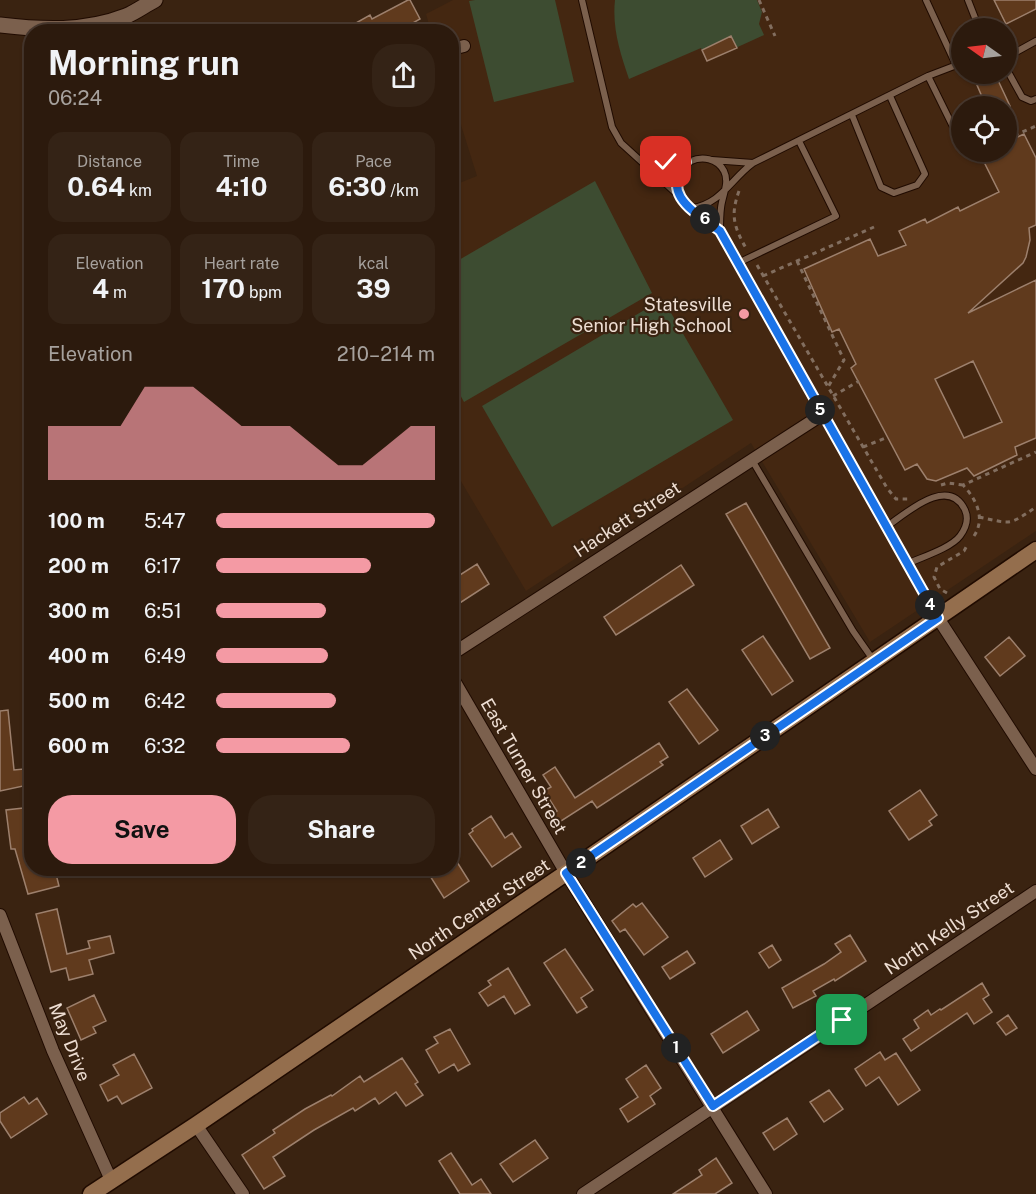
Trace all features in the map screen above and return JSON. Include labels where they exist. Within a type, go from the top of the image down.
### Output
[{"type":"main road","name":"North Center Street","points":[[91,1194],[566,873],[1036,550]]},
{"type":"street","points":[[102,24],[126,16],[155,0]]},
{"type":"street","points":[[0,25],[24,28]]},
{"type":"street","name":"Hackett Street","points":[[459,649],[823,414]]},
{"type":"street","points":[[938,618],[1036,769]]},
{"type":"street","name":"East Turner Street","points":[[459,689],[566,873],[766,1194]]},
{"type":"street","name":"North Kelly Street","points":[[583,1194],[1036,891]]},
{"type":"street","name":"May Drive","points":[[0,915],[53,1051],[111,1180]]},
{"type":"street","points":[[196,1125],[243,1194]]},
{"type":"lane","points":[[582,0],[612,127],[621,143],[678,194],[682,201],[720,231],[938,618]]},
{"type":"lane","points":[[926,0],[951,48]]},
{"type":"lane","points":[[968,0],[975,18]]},
{"type":"lane","points":[[1017,51],[1036,41]]},
{"type":"lane","points":[[692,208],[703,207],[725,193],[743,170],[753,163],[928,76],[951,67]]},
{"type":"lane","points":[[928,76],[951,123]]},
{"type":"lane","points":[[1015,84],[1022,97],[1031,101],[1036,99]]},
{"type":"lane","points":[[852,115],[881,187],[894,193],[917,185],[925,174],[890,96]]},
{"type":"lane","points":[[738,263],[836,216],[799,141]]},
{"type":"lane","points":[[644,163],[686,162],[697,159],[753,163]]},
{"type":"lane","points":[[708,160],[718,164],[724,171],[727,181],[721,205],[720,231]]},
{"type":"lane","points":[[678,194],[676,184],[678,172],[686,162]]},
{"type":"lane","points":[[752,460],[853,632],[875,662]]},
{"type":"lane","points":[[886,527],[930,498],[947,496],[962,505],[967,523],[960,537],[908,564]]},
{"type":"path","points":[[759,0],[775,36]]},
{"type":"path","points":[[1017,135],[1036,126]]},
{"type":"path","points":[[743,186],[735,202],[733,218],[738,233],[887,488],[896,499],[908,499],[917,494]]},
{"type":"path","points":[[763,276],[874,227]]},
{"type":"path","points":[[797,261],[844,360],[828,387]]},
{"type":"path","points":[[833,396],[858,381]]},
{"type":"path","points":[[863,447],[888,436]]},
{"type":"path","points":[[938,486],[948,483],[963,485]]},
{"type":"path","points":[[979,517],[1011,523],[1036,507]]},
{"type":"shaded area","name":"Statesville Senior High School","points":[[453,0],[1036,0],[1036,531],[870,642],[751,443],[526,591],[459,478],[459,183],[477,176],[459,118],[459,24],[429,24],[426,14]]},
{"type":"green space","points":[[555,0],[574,82],[494,102],[469,1]]},
{"type":"green space","points":[[615,0],[757,0],[762,12],[759,24],[764,35],[707,61],[701,48],[629,79],[616,30]]},
{"type":"green space","points":[[595,181],[652,293],[464,402],[459,393],[459,260]]},
{"type":"green space","points":[[663,299],[733,420],[552,527],[482,406]]},
{"type":"building","points":[[410,0],[420,19],[411,24],[354,24],[370,15],[372,19]]},
{"type":"building","points":[[994,0],[1036,0],[1036,9],[1017,18],[1003,18]]},
{"type":"building","points":[[731,36],[737,48],[707,61],[702,50]]},
{"type":"building","points":[[1000,84],[1005,96],[982,96],[977,85]]},
{"type":"building","points":[[1024,134],[1036,158],[1036,225],[1029,228],[1030,240],[1026,257],[1023,263],[968,313],[1036,280],[1036,438],[1015,447],[1017,455],[974,476],[967,468],[936,481],[927,479],[917,464],[905,470],[851,368],[856,364],[839,329],[832,332],[804,269],[870,239],[878,256],[906,245],[899,231],[925,219],[927,223],[958,207],[960,211],[999,192],[984,162],[1017,162],[1017,137]],"holes":[[[973,361],[1002,422],[964,438],[935,379]]]},
{"type":"building","points":[[746,503],[830,648],[810,659],[726,514]]},
{"type":"building","points":[[477,564],[489,584],[459,603],[459,576]]},
{"type":"building","points":[[681,565],[694,585],[616,635],[604,617]]},
{"type":"building","points":[[763,636],[793,681],[772,695],[742,650]]},
{"type":"building","points":[[1009,637],[1025,656],[1000,676],[985,657]]},
{"type":"building","points":[[687,689],[718,730],[699,744],[669,702]]},
{"type":"building","points":[[8,710],[14,770],[24,769],[24,786],[0,791],[0,711]]},
{"type":"building","points":[[659,743],[668,757],[660,762],[663,765],[597,808],[592,801],[558,823],[553,814],[557,811],[544,791],[551,787],[543,775],[555,767],[575,798]]},
{"type":"building","points":[[920,790],[937,815],[929,821],[932,825],[909,840],[889,811]]},
{"type":"building","points":[[24,808],[24,876],[56,876],[59,886],[28,894],[15,849],[11,849],[6,810]]},
{"type":"building","points":[[768,809],[779,827],[752,844],[741,826]]},
{"type":"building","points":[[491,816],[505,838],[512,833],[521,847],[492,867],[469,834],[473,831],[472,829]]},
{"type":"building","points":[[720,840],[732,859],[705,877],[693,858]]},
{"type":"building","points":[[459,865],[469,881],[444,898],[430,876],[459,876]]},
{"type":"building","points":[[642,903],[668,937],[644,955],[625,929],[620,932],[612,921],[633,904],[636,907]]},
{"type":"building","points":[[57,909],[67,954],[90,948],[88,941],[110,936],[114,953],[89,960],[93,974],[69,980],[66,968],[51,972],[36,914]]},
{"type":"building","points":[[850,935],[866,961],[835,981],[834,979],[813,991],[816,996],[793,1008],[782,988],[841,952],[835,944]]},
{"type":"building","points":[[772,945],[781,960],[769,968],[759,953]]},
{"type":"building","points":[[565,949],[593,990],[581,998],[587,1007],[577,1013],[544,963]]},
{"type":"building","points":[[687,951],[695,963],[670,979],[662,967]]},
{"type":"building","points":[[508,968],[530,1005],[515,1014],[504,996],[488,1006],[479,993],[491,985],[488,981]]},
{"type":"building","points":[[982,983],[989,995],[983,999],[992,1012],[974,1024],[967,1013],[911,1051],[903,1039],[919,1028],[914,1020],[928,1010],[931,1015],[941,1010]]},
{"type":"building","points":[[94,995],[106,1021],[93,1027],[96,1033],[81,1040],[67,1008]]},
{"type":"building","points":[[747,1011],[759,1030],[723,1053],[711,1034]]},
{"type":"building","points":[[1008,1015],[1017,1028],[1006,1035],[997,1023]]},
{"type":"building","points":[[450,1029],[470,1064],[458,1071],[454,1064],[439,1073],[426,1050],[438,1043],[434,1037]]},
{"type":"building","points":[[880,1052],[885,1060],[896,1053],[920,1090],[898,1105],[879,1077],[866,1086],[855,1069]]},
{"type":"building","points":[[134,1054],[152,1088],[122,1104],[117,1096],[108,1101],[100,1085],[119,1075],[113,1065]]},
{"type":"building","points":[[402,1058],[418,1082],[415,1084],[423,1095],[406,1106],[396,1092],[379,1104],[375,1098],[355,1111],[353,1108],[314,1130],[273,1157],[285,1176],[264,1189],[242,1155],[275,1133],[273,1130],[305,1109],[332,1096],[360,1076],[364,1082]]},
{"type":"building","points":[[646,1065],[661,1088],[650,1096],[655,1104],[628,1122],[620,1109],[638,1097],[626,1079]]},
{"type":"building","points":[[829,1090],[843,1109],[824,1122],[810,1102]]},
{"type":"building","points":[[24,1097],[29,1104],[37,1098],[47,1114],[11,1138],[0,1121],[0,1113]]},
{"type":"building","points":[[787,1118],[797,1134],[774,1150],[763,1133]]},
{"type":"building","points":[[535,1140],[548,1158],[513,1182],[500,1164]]},
{"type":"building","points":[[451,1153],[472,1185],[481,1179],[491,1194],[460,1194],[439,1161]]},
{"type":"building","points":[[716,1158],[732,1183],[715,1194],[673,1194],[702,1175],[699,1170]]},
{"type":"place","name":"Statesville Senior High School","points":[[744,314]]},
{"type":"route","points":[[666,162],[686,162],[678,172],[676,184],[678,194],[682,201],[720,231],[938,618],[566,873],[713,1106],[842,1020]]}]
